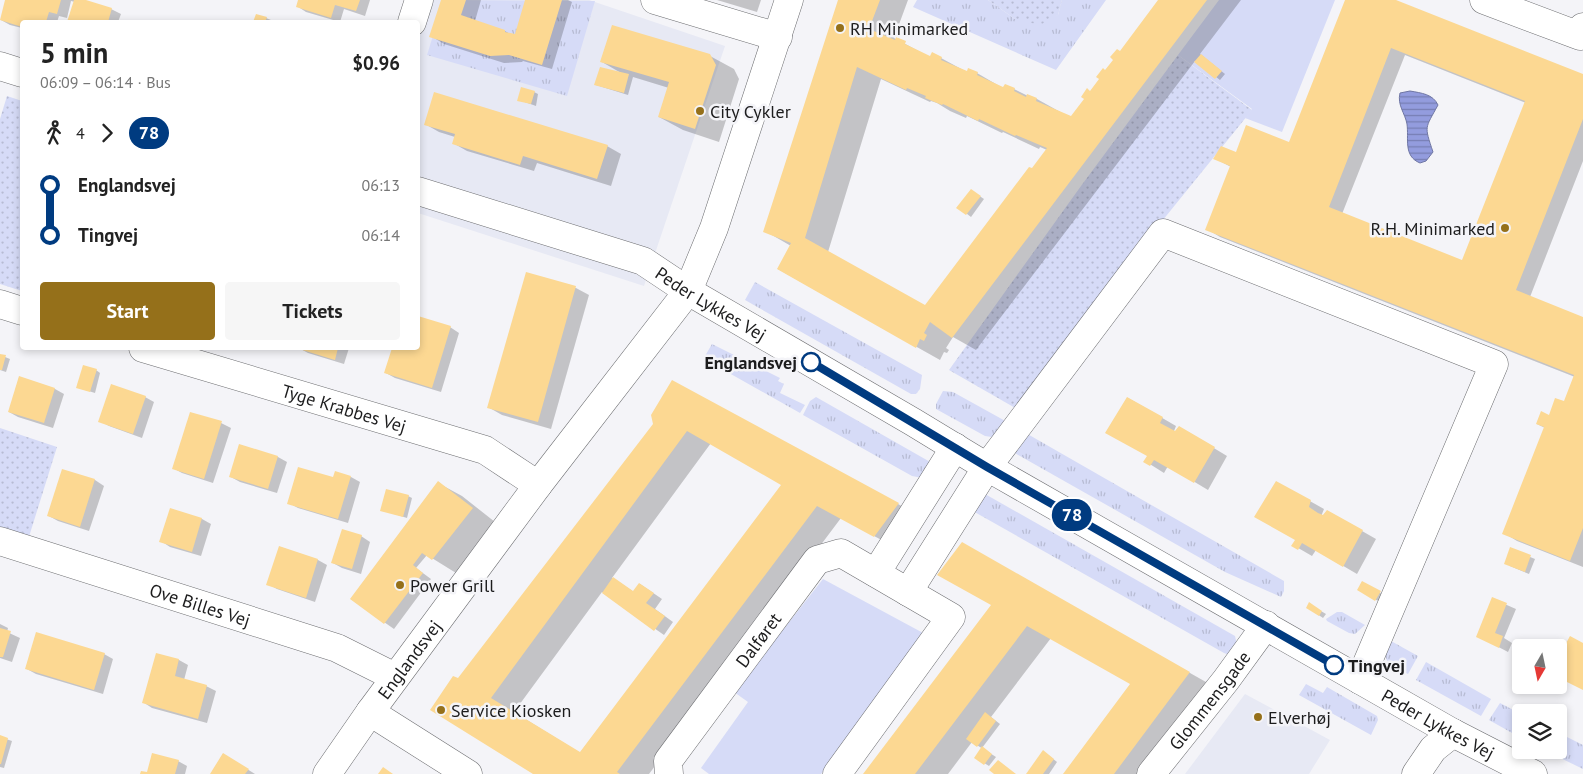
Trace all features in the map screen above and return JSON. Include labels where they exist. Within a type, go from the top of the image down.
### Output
[{"type":"street","points":[[413,20],[419,0]]},
{"type":"street","points":[[655,0],[778,37]]},
{"type":"street","name":"Englandsvej","points":[[327,774],[395,677],[538,485],[688,291],[714,228],[789,0]]},
{"type":"street","points":[[1484,0],[1580,36],[1583,26]]},
{"type":"street","points":[[0,66],[20,72]]},
{"type":"street","name":"Peder Lykkes Vej","points":[[420,192],[643,261],[688,291],[987,467],[1453,733],[1534,774]]},
{"type":"street","points":[[908,592],[987,467],[1163,233],[1494,364],[1360,680]]},
{"type":"street","points":[[0,304],[20,310]]},
{"type":"street","name":"Tyge Krabbes Vej","points":[[150,350],[485,450],[538,485]]},
{"type":"street","points":[[876,573],[955,448]]},
{"type":"street","name":"Ove Billes Vej","points":[[0,541],[337,648],[395,677]]},
{"type":"street","name":"Dalføret","points":[[669,774],[668,761],[817,560],[842,553],[951,616],[837,774]]},
{"type":"street","name":"Glommensgade","points":[[1152,774],[1226,680],[1266,625]]},
{"type":"street","points":[[370,712],[468,774]]},
{"type":"street","points":[[1416,774],[1433,749],[1453,733]]},
{"type":"shaded area","points":[[406,0],[589,0],[725,46],[644,286],[420,214],[420,20],[417,20]]},
{"type":"shaded area","name":"Elverhøj","points":[[1245,694],[1330,740],[1309,774],[1185,774]]},
{"type":"green space","points":[[444,0],[595,1],[567,96],[427,55]]},
{"type":"green space","points":[[917,0],[988,0],[1015,19],[1058,15],[1062,0],[1106,0],[1056,70],[913,7]]},
{"type":"green space","points":[[988,0],[1062,0],[1058,15],[1040,25],[1015,19]]},
{"type":"green space","points":[[1219,0],[1335,0],[1282,132],[1245,118],[1252,109],[1178,55]]},
{"type":"green space","points":[[1178,55],[1252,110],[1154,231],[1017,409],[949,370],[1081,186]]},
{"type":"green space","points":[[7,96],[20,100],[20,290],[0,284],[0,119]]},
{"type":"green space","points":[[755,282],[922,375],[920,389],[916,394],[911,394],[745,300]]},
{"type":"green space","points":[[712,344],[780,378],[778,381],[784,384],[780,393],[805,405],[800,413],[706,360],[705,356]]},
{"type":"green space","points":[[943,391],[953,392],[1009,423],[992,437],[985,436],[936,409],[936,404]]},
{"type":"green space","points":[[816,397],[932,463],[928,479],[912,476],[803,415],[810,401]]},
{"type":"green space","points":[[0,428],[57,447],[27,543],[0,534]]},
{"type":"green space","points":[[1024,432],[1284,581],[1284,591],[1281,597],[1225,572],[1013,452]]},
{"type":"green space","points":[[985,494],[1235,636],[1237,645],[1232,656],[971,510]]},
{"type":"green space","points":[[823,579],[925,634],[821,774],[709,774],[701,768],[748,702],[734,692]]},
{"type":"green space","points":[[1337,612],[1342,612],[1365,625],[1355,634],[1349,633],[1327,621],[1326,619]]},
{"type":"green space","points":[[1383,639],[1391,641],[1418,656],[1408,674],[1388,662]]},
{"type":"green space","points":[[1426,662],[1491,699],[1481,716],[1416,680]]},
{"type":"green space","points":[[1306,684],[1323,693],[1327,687],[1377,716],[1378,720],[1371,735],[1299,695]]},
{"type":"green space","points":[[1500,703],[1512,709],[1512,733],[1489,720]]},
{"type":"green space","points":[[1567,737],[1583,745],[1583,769],[1562,759],[1567,759]]},
{"type":"water","points":[[1410,91],[1430,96],[1438,105],[1427,127],[1433,152],[1426,161],[1420,163],[1409,152],[1407,124],[1400,105],[1400,93]]},
{"type":"building","points":[[5,0],[61,0],[57,14],[49,12],[47,20],[20,20],[20,26],[0,20]]},
{"type":"building","points":[[74,0],[86,0],[112,8],[109,20],[68,20]]},
{"type":"building","points":[[298,0],[360,0],[356,11],[335,5],[331,18],[296,7]]},
{"type":"building","points":[[441,0],[466,0],[461,15],[515,34],[525,0],[562,0],[542,65],[509,55],[490,56],[429,37]]},
{"type":"building","points":[[838,0],[880,0],[869,29],[895,40],[896,37],[906,41],[905,44],[930,56],[932,52],[942,57],[941,60],[967,71],[968,68],[978,72],[977,75],[1003,87],[1005,84],[1015,88],[1014,91],[1026,97],[1027,94],[1037,98],[1036,101],[1071,116],[1084,99],[1081,97],[1087,88],[1090,91],[1099,79],[1096,77],[1113,60],[1110,57],[1117,49],[1120,51],[1158,0],[1207,0],[952,338],[930,322],[924,333],[927,335],[924,341],[920,339],[916,348],[777,269],[791,243],[763,232]],"holes":[[[857,67],[906,90],[907,88],[978,121],[979,119],[1015,136],[1047,148],[1032,168],[1029,167],[925,305],[805,238]]]},
{"type":"building","points":[[1345,0],[1396,0],[1583,74],[1583,119],[1516,290],[1583,317],[1583,528],[1570,561],[1502,534],[1544,427],[1536,424],[1541,411],[1549,415],[1555,398],[1564,401],[1574,375],[1205,230],[1230,166],[1213,159],[1221,146],[1236,152],[1246,125],[1289,142]],"holes":[[[1391,48],[1525,101],[1462,260],[1329,207]]]},
{"type":"building","points":[[256,14],[267,17],[266,20],[254,20]]},
{"type":"building","points":[[612,25],[710,54],[716,65],[695,129],[658,117],[669,82],[600,62]]},
{"type":"building","points":[[1201,54],[1222,71],[1215,79],[1194,62]]},
{"type":"building","points":[[600,67],[629,74],[624,93],[594,85]]},
{"type":"building","points":[[521,87],[535,91],[531,104],[517,101]]},
{"type":"building","points":[[434,92],[608,145],[597,179],[523,156],[520,165],[452,144],[455,134],[424,125]]},
{"type":"building","points":[[971,189],[981,196],[966,215],[956,208]]},
{"type":"building","points":[[526,272],[576,286],[538,422],[487,408]]},
{"type":"building","points":[[420,317],[451,326],[432,388],[384,373],[391,350],[420,350]]},
{"type":"building","points":[[302,350],[338,350],[335,360]]},
{"type":"building","points":[[0,354],[6,355],[2,370],[0,370]]},
{"type":"building","points":[[83,365],[97,369],[90,392],[76,388]]},
{"type":"building","points":[[19,376],[55,388],[44,423],[8,412]]},
{"type":"building","points":[[672,380],[899,503],[874,537],[817,506],[617,772],[620,774],[533,774],[430,710],[453,676],[458,678],[653,424],[651,415]],"holes":[[[687,431],[781,485],[580,752],[491,698]]]},
{"type":"building","points":[[111,384],[146,396],[133,434],[98,422]]},
{"type":"building","points":[[1127,397],[1163,417],[1160,423],[1175,431],[1179,426],[1215,447],[1194,483],[1154,460],[1150,466],[1143,462],[1147,456],[1105,433]]},
{"type":"building","points":[[190,412],[222,421],[204,479],[172,469]]},
{"type":"building","points":[[239,444],[278,456],[268,489],[229,477]]},
{"type":"building","points":[[298,467],[333,477],[335,471],[351,476],[338,519],[287,504]]},
{"type":"building","points":[[62,469],[95,479],[80,527],[47,516]]},
{"type":"building","points":[[438,481],[473,508],[432,560],[422,553],[413,565],[423,573],[384,624],[350,599]]},
{"type":"building","points":[[1276,481],[1311,500],[1309,507],[1318,513],[1323,515],[1327,510],[1363,530],[1343,567],[1302,543],[1298,550],[1291,546],[1295,540],[1254,517]]},
{"type":"building","points":[[386,489],[409,495],[403,517],[380,511]]},
{"type":"building","points":[[170,508],[202,518],[192,552],[159,542]]},
{"type":"building","points":[[342,529],[362,535],[352,569],[331,563]]},
{"type":"building","points":[[962,542],[1190,672],[1114,774],[1063,774],[1130,684],[1027,626],[915,774],[863,774],[991,605],[937,575]]},
{"type":"building","points":[[279,546],[318,559],[306,598],[266,585]]},
{"type":"building","points":[[1510,547],[1531,555],[1525,572],[1504,564]]},
{"type":"building","points":[[613,577],[633,591],[639,583],[654,593],[646,603],[665,616],[654,631],[602,593]]},
{"type":"building","points":[[1362,581],[1381,591],[1375,601],[1357,590]]},
{"type":"building","points":[[1492,597],[1507,603],[1495,633],[1503,636],[1499,648],[1476,637]]},
{"type":"building","points":[[1309,602],[1322,611],[1319,616],[1306,608]]},
{"type":"building","points":[[0,628],[11,631],[3,657],[0,657]]},
{"type":"building","points":[[36,632],[105,653],[94,690],[25,669]]},
{"type":"building","points":[[1570,636],[1583,643],[1583,690],[1568,682],[1568,640]]},
{"type":"building","points":[[156,653],[179,659],[175,676],[207,685],[198,719],[142,703]]},
{"type":"building","points":[[985,712],[996,721],[977,747],[966,739]]},
{"type":"building","points":[[0,735],[8,738],[1,764],[0,764]]},
{"type":"building","points":[[982,746],[992,754],[984,765],[974,758]]},
{"type":"building","points":[[1043,750],[1054,759],[1043,774],[1026,774]]},
{"type":"building","points":[[152,753],[179,760],[175,774],[140,774],[141,771],[147,772]]},
{"type":"building","points":[[223,753],[249,769],[245,774],[210,774]]},
{"type":"building","points":[[998,760],[1016,774],[994,774],[989,770]]},
{"type":"building","points":[[383,767],[393,774],[378,774]]},
{"type":"bus line","name":"78","points":[[811,362],[987,467],[1334,665]]},
{"type":"place","name":"RH Minimarked","points":[[840,28]]},
{"type":"place","name":"City Cykler","points":[[700,111]]},
{"type":"place","name":"R.H. Minimarked","points":[[1505,228]]},
{"type":"place","name":"Englandsvej","points":[[811,362]]},
{"type":"place","name":"Power Grill","points":[[400,585]]},
{"type":"place","name":"Tingvej","points":[[1334,665]]},
{"type":"place","name":"Service Kiosken","points":[[441,710]]},
{"type":"place","name":"Elverhøj","points":[[1258,717]]}]
